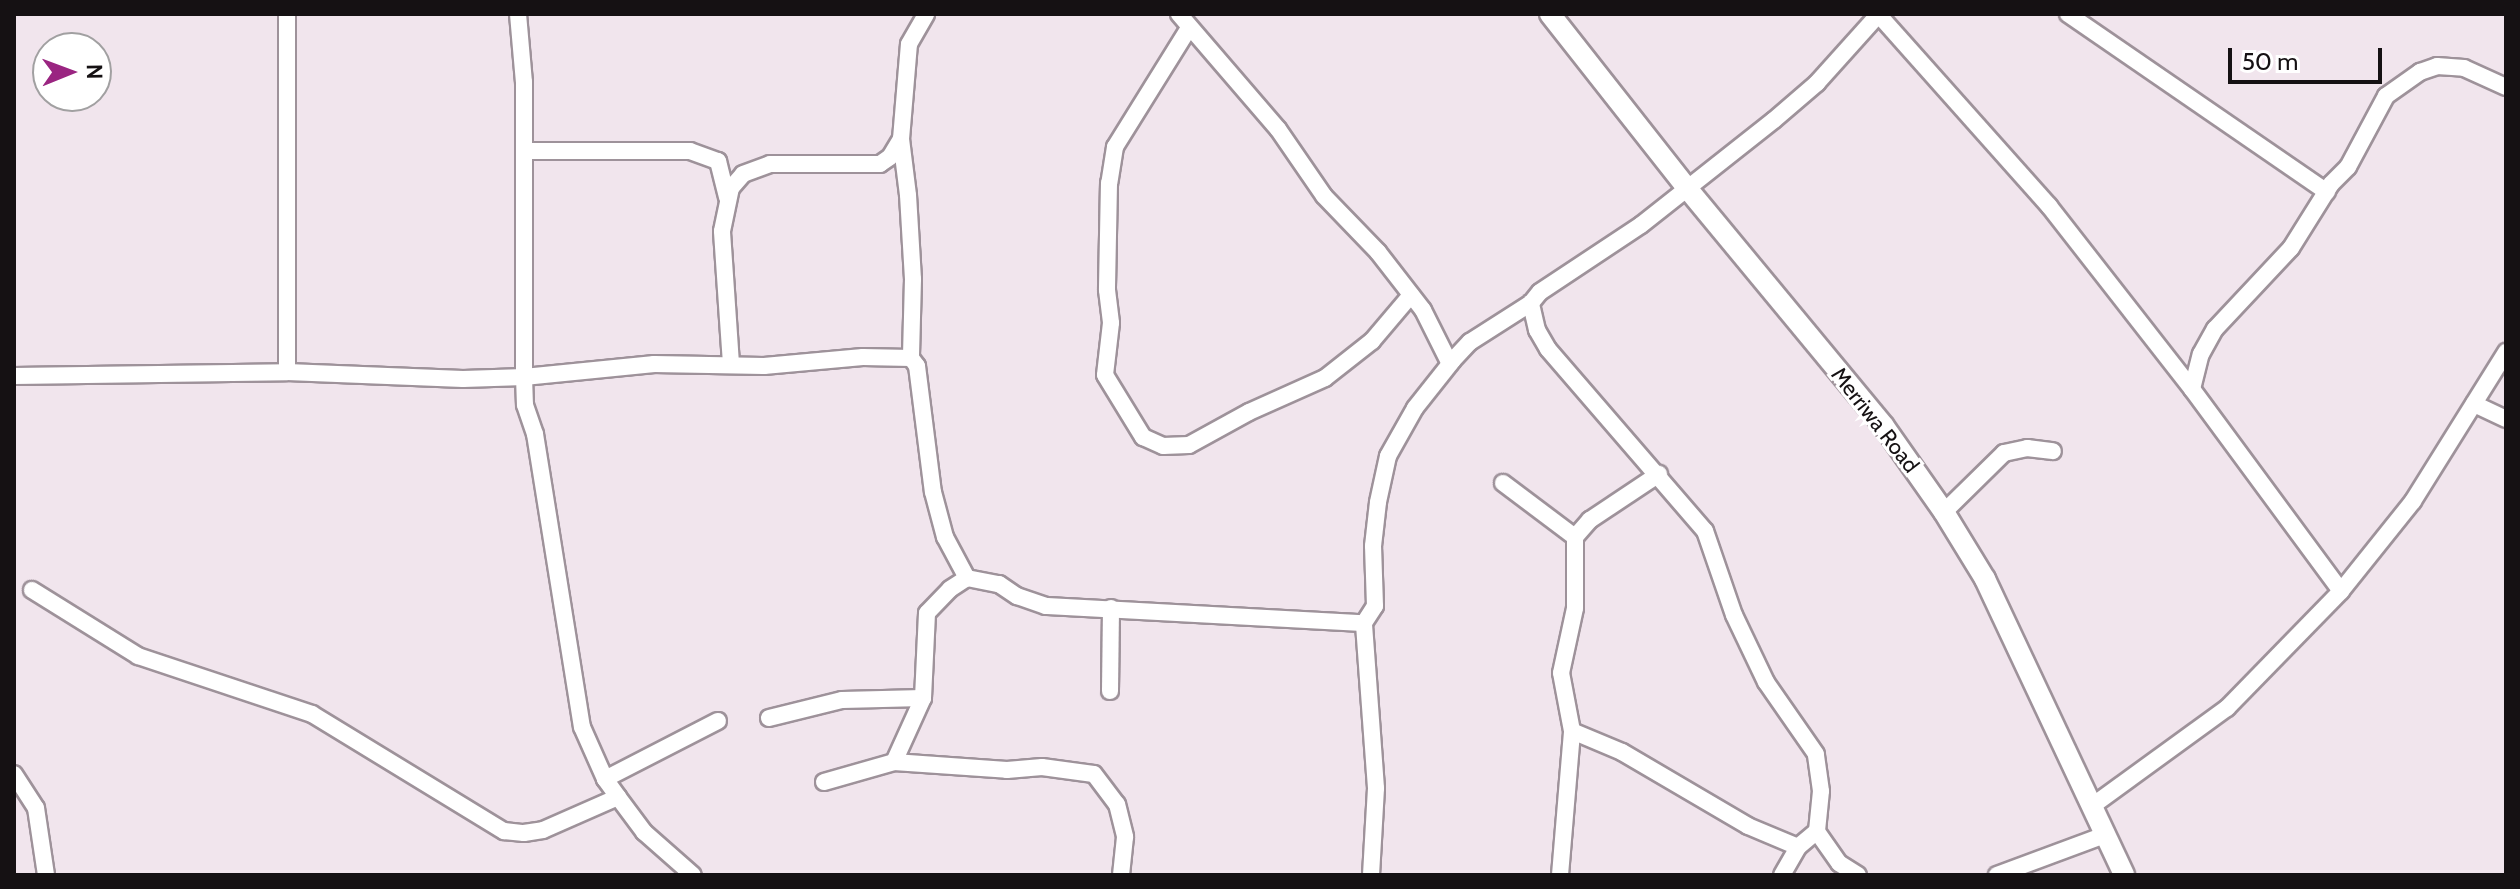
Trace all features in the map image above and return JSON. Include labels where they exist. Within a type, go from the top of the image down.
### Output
[{"type":"street","points":[[287,14],[284,222],[287,372]]},
{"type":"street","points":[[518,14],[525,151],[525,405],[535,434],[573,685],[582,727],[605,779],[644,832],[693,875]]},
{"type":"street","points":[[926,14],[909,44],[901,139],[913,279],[911,358],[917,366],[933,492],[945,537],[967,578]]},
{"type":"street","points":[[1179,14],[1278,129],[1324,196],[1378,252],[1423,310],[1450,364]]},
{"type":"street","name":"Merriwa Road","points":[[1550,14],[1687,188],[1883,425],[1944,512],[1985,579],[2124,875]]},
{"type":"street","points":[[1371,875],[1376,788],[1364,623],[1375,606],[1373,546],[1388,456],[1415,408],[1470,342],[1641,225],[1817,83],[1878,14],[2049,206],[2192,389],[2341,591]]},
{"type":"street","points":[[2068,14],[2327,192]]},
{"type":"street","points":[[1189,28],[1115,147],[1109,183],[1107,290],[1111,323],[1105,375],[1143,437],[1163,446],[1189,445],[1249,412],[1325,378],[1372,341],[1411,295]]},
{"type":"street","points":[[2192,389],[2201,354],[2215,329],[2291,248],[2327,192],[2348,167],[2386,96],[2429,68],[2446,65],[2474,71],[2506,87]]},
{"type":"street","points":[[731,364],[722,231],[727,198],[738,178],[758,167],[792,161],[880,164],[890,157],[901,139]]},
{"type":"street","points":[[525,151],[690,151],[718,161],[727,198]]},
{"type":"street","points":[[1531,303],[1537,330],[1548,349],[1659,474],[1710,540],[1734,615],[1759,668],[1816,754],[1821,791],[1817,831],[1839,863],[1858,875]]},
{"type":"street","points":[[2092,806],[2227,708],[2341,591],[2413,501],[2506,352]]},
{"type":"street","points":[[14,376],[287,372],[463,379],[524,377],[654,364],[806,364],[863,357],[911,358]]},
{"type":"street","points":[[2474,404],[2506,419]]},
{"type":"street","points":[[1944,512],[2004,453],[2027,448],[2053,451]]},
{"type":"street","points":[[1560,875],[1572,731],[1561,673],[1575,608],[1575,537],[1590,520],[1659,474]]},
{"type":"street","points":[[1503,483],[1575,537]]},
{"type":"street","points":[[894,762],[923,698],[928,651],[927,613],[938,599],[967,578],[999,584],[1017,596],[1046,606],[1364,623]]},
{"type":"street","points":[[32,590],[138,656],[312,714],[504,831],[524,833],[543,830],[618,797]]},
{"type":"street","points":[[1110,691],[1111,608]]},
{"type":"street","points":[[769,718],[842,700],[923,698]]},
{"type":"street","points":[[605,779],[718,721]]},
{"type":"street","points":[[1572,731],[1622,752],[1748,826],[1798,847]]},
{"type":"street","points":[[824,782],[894,762],[1007,770],[1042,767],[1094,774],[1117,804],[1123,826],[1125,837],[1121,875]]},
{"type":"street","points":[[14,774],[36,808],[46,875]]},
{"type":"street","points":[[1782,875],[1798,847],[1817,831]]},
{"type":"street","points":[[1997,875],[2107,834]]}]
